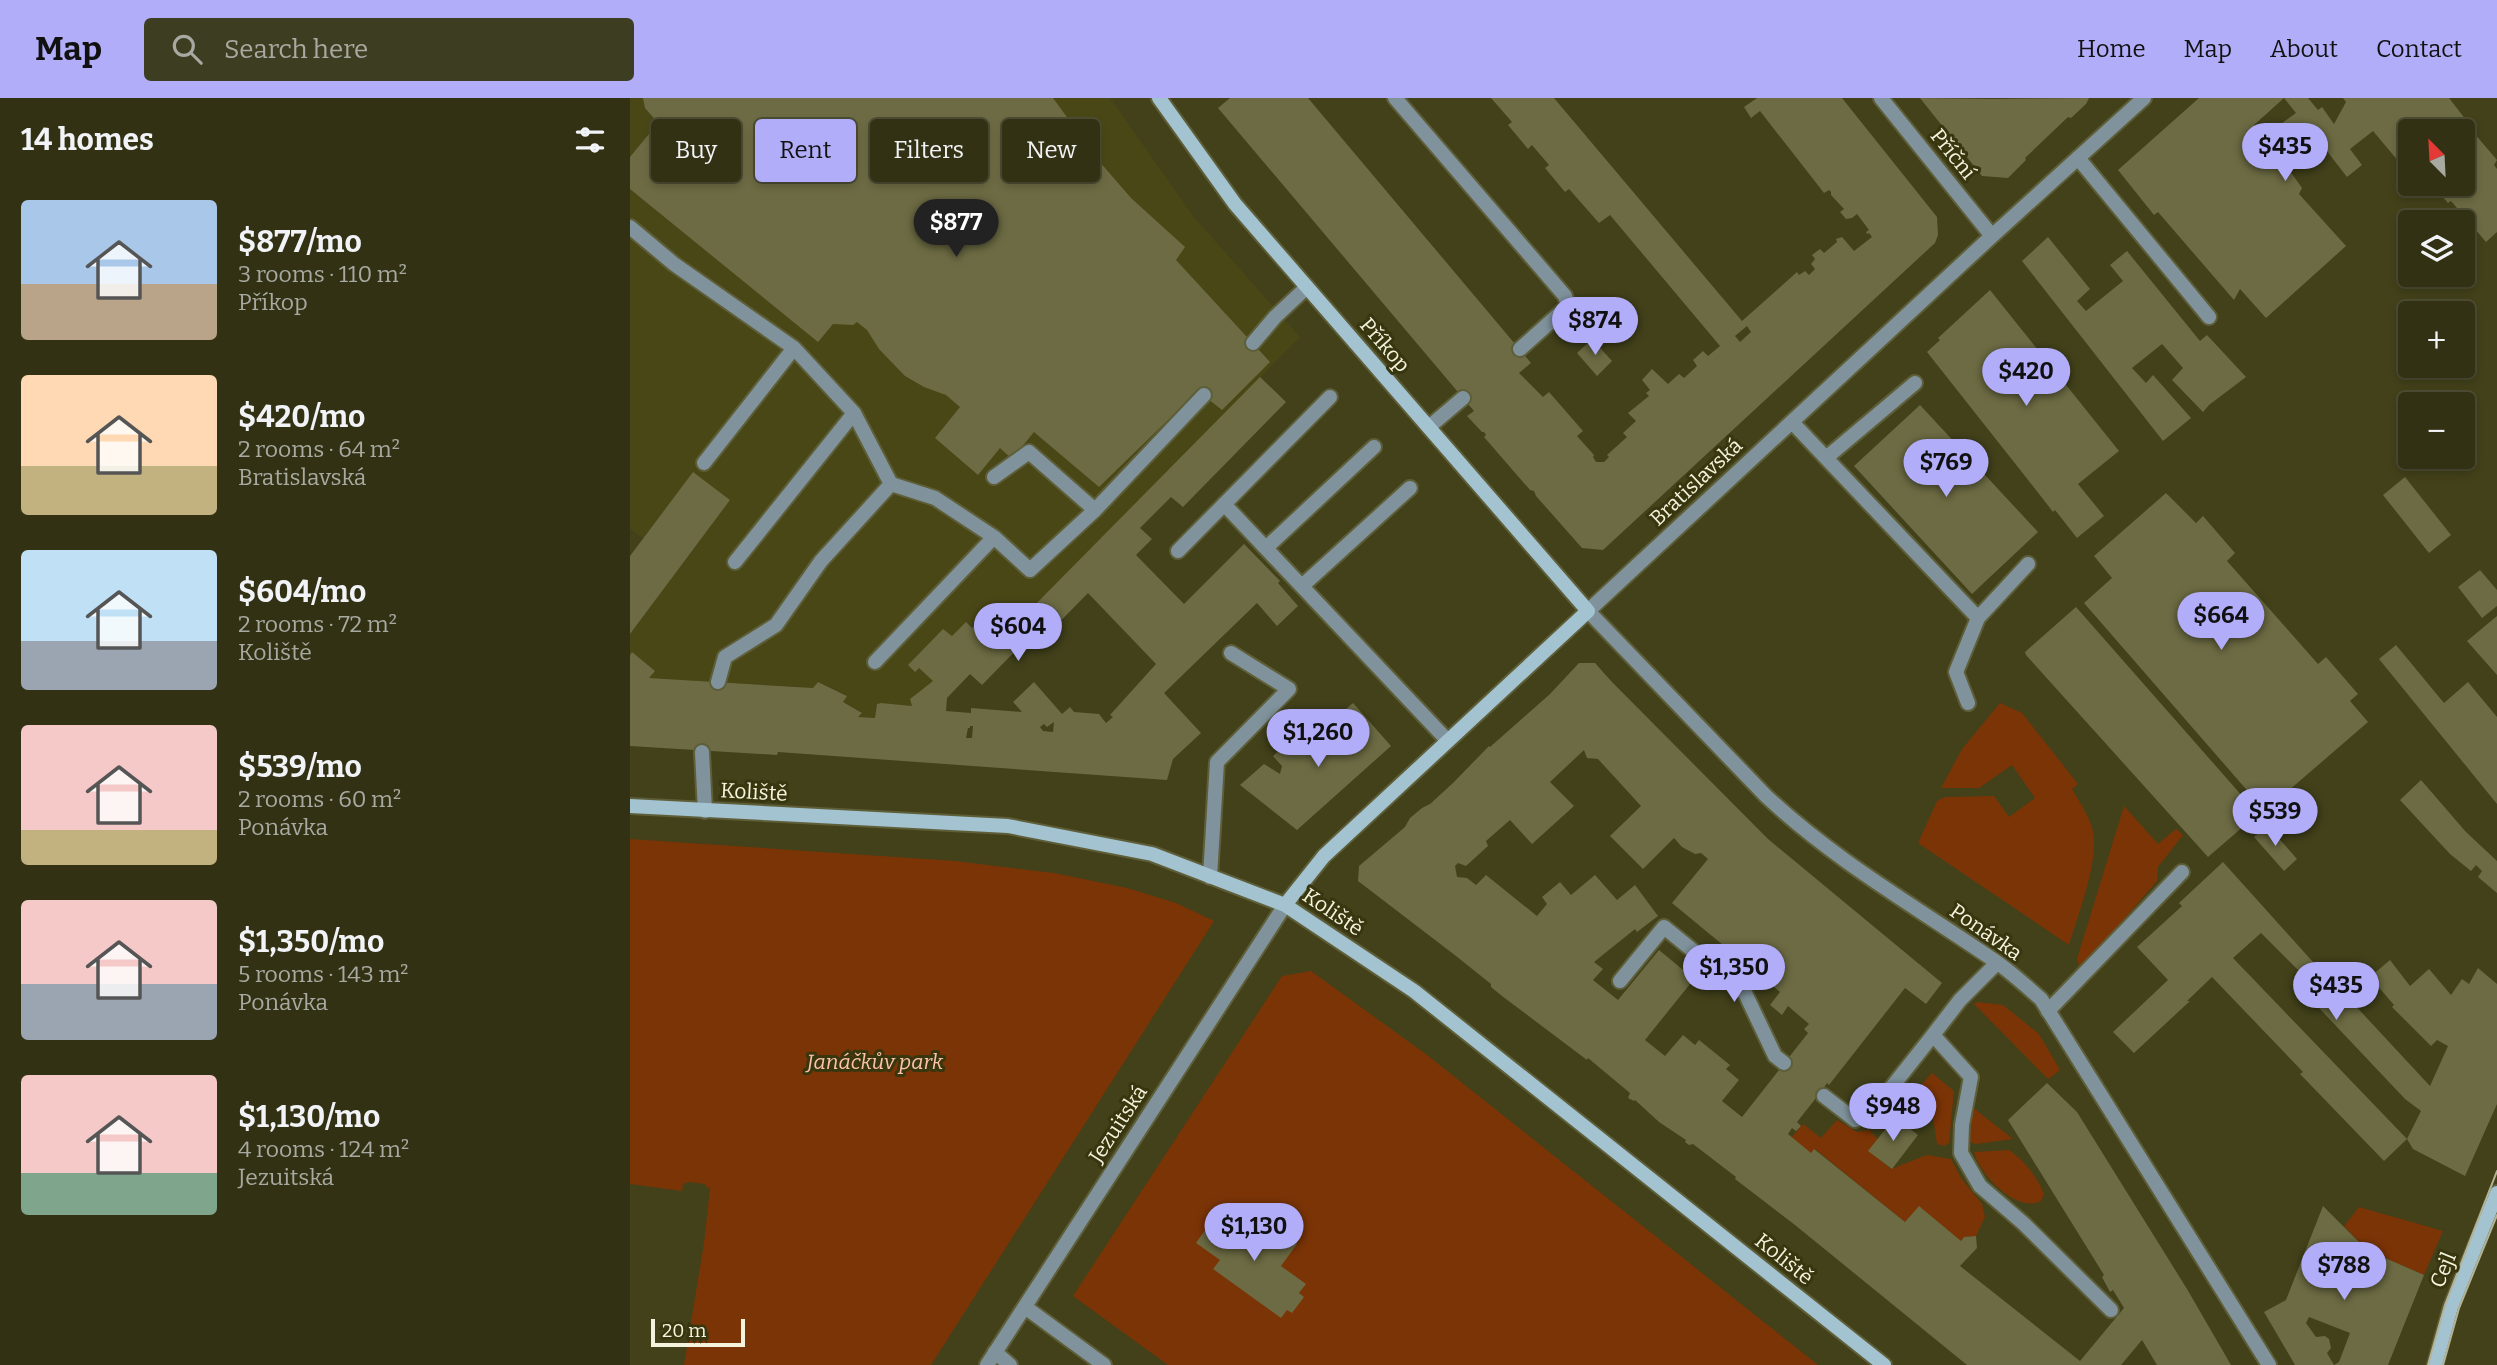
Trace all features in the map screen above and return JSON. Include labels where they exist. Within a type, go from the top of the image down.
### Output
[{"type":"main road","name":"Příkop","points":[[1159,98],[1235,204],[1588,611]]},
{"type":"main road","name":"Bratislavská","points":[[1285,905],[1324,856],[1588,611]]},
{"type":"main road","name":"Koliště","points":[[630,806],[1008,826],[1152,854],[1285,905],[1414,991],[1884,1365]]},
{"type":"main road","name":"Cejl","points":[[2435,1365],[2451,1307],[2497,1193]]},
{"type":"street","points":[[1395,98],[1565,296],[1568,306],[1520,349]]},
{"type":"street","name":"Příční","points":[[1881,98],[1992,236]]},
{"type":"street","name":"Bratislavská","points":[[1588,611],[2144,98]]},
{"type":"street","points":[[2078,158],[2209,317]]},
{"type":"street","points":[[630,228],[674,264],[794,348],[854,413],[891,484],[935,498],[994,537],[1030,570],[1095,510],[1204,395]]},
{"type":"street","points":[[1253,343],[1275,317],[1307,287]]},
{"type":"street","points":[[704,463],[794,348]]},
{"type":"street","points":[[1826,458],[1915,383]]},
{"type":"street","points":[[1178,551],[1330,397]]},
{"type":"street","points":[[1429,428],[1463,398]]},
{"type":"street","points":[[735,562],[854,413]]},
{"type":"street","points":[[1792,422],[1978,618]]},
{"type":"street","points":[[1266,548],[1374,447]]},
{"type":"street","points":[[994,477],[1029,452],[1095,510]]},
{"type":"street","points":[[718,682],[725,657],[776,625],[821,561],[891,484]]},
{"type":"street","points":[[1302,586],[1410,488]]},
{"type":"street","points":[[1224,504],[1448,741]]},
{"type":"street","points":[[875,662],[994,537]]},
{"type":"street","points":[[1968,703],[1956,672],[1978,618],[2028,564]]},
{"type":"street","name":"Ponávka","points":[[1588,611],[1797,825],[1874,881],[1997,962],[2041,999],[2269,1365]]},
{"type":"street","points":[[1210,877],[1217,762],[1289,689],[1231,653]]},
{"type":"street","points":[[702,752],[705,810]]},
{"type":"street","points":[[2048,1011],[2182,872]]},
{"type":"street","name":"Jezuitská","points":[[991,1359],[1285,905]]},
{"type":"street","points":[[1620,981],[1664,927],[1745,993],[1775,1056],[1784,1063]]},
{"type":"street","points":[[1824,1096],[1856,1121],[1872,1112],[1960,1000],[1997,962]]},
{"type":"street","points":[[1933,1035],[1971,1077],[1962,1125],[1961,1153],[1980,1186],[2023,1223],[2112,1310]]},
{"type":"street","points":[[1025,1307],[1104,1365]]},
{"type":"street","points":[[991,1359],[1010,1365]]},
{"type":"shaded area","points":[[630,98],[1110,98],[1193,216],[1300,337],[1019,621],[1013,615],[1004,624],[989,611],[972,628],[966,623],[952,636],[943,629],[908,665],[914,672],[919,668],[933,681],[910,699],[912,706],[877,704],[875,718],[858,717],[861,712],[843,702],[847,695],[818,682],[813,688],[649,678],[632,652],[630,655],[630,634],[730,500],[693,473],[643,538],[630,529]]},
{"type":"green space","points":[[2000,703],[2022,713],[2078,784],[2072,789],[2092,828],[2094,840],[2091,870],[2069,945],[1918,843],[1937,801],[1945,797],[1994,796],[2009,817],[2035,798],[2012,765],[1979,788],[1941,788],[1962,749]]},
{"type":"green space","points":[[2124,806],[2158,844],[2176,829],[2183,835],[2158,867],[2157,881],[2086,963],[2079,966],[2077,959]]},
{"type":"green space","name":"Janáčkův park","points":[[630,839],[955,861],[1054,873],[1127,888],[1176,903],[1214,921],[931,1365],[684,1365],[710,1188],[705,1184],[689,1182],[683,1184],[682,1191],[630,1184]]},
{"type":"green space","points":[[1311,971],[1427,1055],[1818,1365],[1168,1365],[1073,1296],[1282,976]]},
{"type":"green space","points":[[1978,1002],[2003,1005],[2039,1034],[2060,1070],[2048,1079],[1974,1004]]},
{"type":"green space","points":[[1932,1073],[1954,1091],[1949,1143],[1944,1146],[1937,1144],[1933,1118],[1914,1099],[1914,1093]]},
{"type":"green space","points":[[1972,1107],[2013,1139],[1976,1144],[1970,1142],[1969,1119]]},
{"type":"green space","points":[[1837,1120],[1857,1132],[1869,1130],[1878,1139],[1869,1151],[1891,1169],[1927,1155],[1951,1159],[1961,1178],[1982,1204],[1985,1217],[1976,1236],[1964,1237],[1961,1241],[1919,1207],[1905,1222],[1815,1149],[1811,1153],[1791,1138],[1803,1124],[1821,1138]]},
{"type":"green space","points":[[2009,1150],[2034,1176],[2044,1194],[2041,1201],[2031,1204],[2021,1202],[2000,1190],[1983,1171],[1974,1152]]},
{"type":"green space","points":[[2359,1207],[2443,1231],[2424,1275],[2367,1250],[2344,1226]]},
{"type":"building","points":[[643,98],[1053,98],[1068,119],[1002,119],[1002,182],[1100,182],[1100,162],[1131,198],[1185,247],[1176,260],[1270,362],[1222,410],[1198,391],[1099,487],[1034,432],[1012,459],[1000,448],[978,475],[935,438],[960,407],[946,395],[905,376],[879,349],[867,330],[857,322],[853,325],[833,324],[818,342],[630,189],[630,157],[651,132],[651,182],[741,182],[741,119],[655,119],[645,108]]},
{"type":"building","points":[[1230,98],[1308,98],[1531,363],[1519,373],[1543,397],[1549,392],[1583,431],[1577,436],[1594,455],[1596,462],[1604,462],[1609,457],[1607,455],[1627,437],[1623,433],[1636,421],[1628,413],[1649,396],[1646,393],[1650,390],[1642,380],[1652,369],[1668,384],[1679,374],[1684,378],[1697,366],[1693,360],[1703,351],[1708,356],[1720,346],[1610,215],[1599,223],[1569,189],[1565,192],[1545,168],[1549,165],[1532,145],[1528,149],[1508,125],[1512,122],[1491,98],[1554,98],[1742,321],[1797,272],[1799,275],[1805,271],[1809,275],[1815,269],[1811,264],[1815,259],[1812,255],[1820,249],[1824,253],[1837,242],[1836,239],[1842,237],[1854,251],[1872,237],[1867,234],[1869,230],[1857,214],[1846,219],[1840,212],[1844,209],[1831,192],[1829,190],[1824,193],[1760,111],[1751,118],[1744,107],[1757,98],[1842,98],[1937,217],[1938,235],[1935,243],[1603,550],[1582,548],[1484,437],[1484,432],[1467,416],[1474,411],[1218,108]],"holes":[[[1747,326],[1751,332],[1740,342],[1735,336]]]},
{"type":"building","points":[[1920,98],[2089,98],[2086,104],[2071,118],[2068,117],[2025,158],[2008,178],[1982,176]]},
{"type":"building","points":[[2199,98],[2284,98],[2308,98],[2318,110],[2322,107],[2334,124],[2346,102],[2343,98],[2449,98],[2465,119],[2398,119],[2398,161],[2373,131],[2350,149],[2362,165],[2347,177],[2323,146],[2290,171],[2302,188],[2299,194],[2346,246],[2266,318],[2240,289],[2234,300],[2158,212],[2154,215],[2118,170]],"holes":[[[2284,98],[2296,113],[2263,137],[2254,125]]]},
{"type":"building","points":[[2475,134],[2497,160],[2494,165],[2497,169],[2497,232],[2486,242],[2475,229],[2475,210],[2459,210],[2451,201],[2448,203],[2442,196],[2475,196]]},
{"type":"building","points":[[2048,237],[2090,289],[2077,301],[2086,311],[2123,281],[2110,265],[2127,251],[2200,341],[2207,335],[2246,377],[2203,412],[2172,380],[2183,368],[2162,344],[2132,368],[2146,383],[2153,375],[2191,418],[2163,441],[2022,261]]},
{"type":"building","points":[[1990,290],[2119,451],[2078,484],[2104,516],[2077,538],[2055,510],[2053,512],[1927,352],[1940,340],[1938,338]]},
{"type":"building","points":[[1592,339],[1612,361],[1597,376],[1577,353]]},
{"type":"building","points":[[1260,377],[1286,402],[1183,507],[1171,497],[1140,528],[1152,539],[1136,555],[1184,604],[1244,544],[1280,581],[1278,583],[1298,606],[1277,626],[1257,603],[1164,693],[1201,733],[1173,759],[1167,780],[778,752],[777,755],[630,746],[632,652],[655,671],[649,678],[813,688],[818,682],[847,696],[843,702],[862,713],[858,717],[875,718],[877,704],[912,706],[910,699],[933,681],[919,668],[915,672],[908,665],[943,629],[952,636],[966,622],[972,628],[989,610],[1004,624],[1013,615],[1019,621]],"holes":[[[1088,593],[1156,664],[1110,715],[1113,717],[1106,723],[1099,714],[1074,712],[1070,707],[1062,714],[1034,682],[1013,702],[1022,712],[971,708],[971,713],[946,711],[947,698],[970,674],[982,685],[1032,634],[1040,642]],[[1054,722],[1053,732],[1043,731],[1040,727],[1044,724],[1047,727]],[[973,726],[972,738],[966,738]]]},
{"type":"building","points":[[1920,405],[2038,532],[1972,594],[1854,466]]},
{"type":"building","points":[[693,472],[730,500],[630,634],[630,556]]},
{"type":"building","points":[[2405,477],[2451,535],[2429,553],[2383,495]]},
{"type":"building","points":[[2166,493],[2196,523],[2203,516],[2235,553],[2227,561],[2318,664],[2326,657],[2358,694],[2350,701],[2368,722],[2265,811],[2084,603],[2112,578],[2094,556]]},
{"type":"building","points":[[2480,570],[2497,590],[2497,606],[2482,618],[2458,587]]},
{"type":"building","points":[[2076,607],[2258,814],[2208,857],[2026,655],[2025,652]]},
{"type":"building","points":[[2497,616],[2497,675],[2467,641]]},
{"type":"building","points":[[2396,645],[2444,703],[2468,682],[2497,717],[2497,804],[2379,659]]},
{"type":"building","points":[[1579,663],[1595,663],[1768,839],[1942,983],[1926,1004],[1905,988],[1829,1085],[1827,1083],[1821,1092],[1820,1101],[1816,1098],[1797,1122],[1801,1126],[1796,1131],[1792,1128],[1788,1134],[1811,1153],[1814,1149],[1905,1222],[1919,1206],[1961,1241],[1964,1237],[1976,1236],[1977,1248],[1960,1266],[2080,1361],[2124,1308],[2113,1290],[2110,1292],[2102,1277],[2104,1275],[2008,1120],[2047,1083],[2077,1112],[2231,1365],[2157,1365],[2142,1340],[2121,1365],[1967,1365],[1735,1179],[1736,1177],[1693,1144],[1685,1142],[1686,1140],[1659,1122],[1635,1100],[1628,1098],[1630,1093],[1588,1058],[1587,1060],[1502,996],[1456,956],[1358,881],[1359,866],[1405,827],[1410,818],[1453,783],[1489,746],[1550,694]],"holes":[[[1584,750],[1587,758],[1598,759],[1641,806],[1610,836],[1643,869],[1674,838],[1682,847],[1695,854],[1701,853],[1708,859],[1672,903],[1780,992],[1770,1005],[1782,1015],[1788,1006],[1809,1024],[1804,1029],[1808,1033],[1742,1117],[1722,1101],[1739,1080],[1726,1069],[1730,1065],[1699,1040],[1695,1045],[1683,1035],[1665,1056],[1645,1040],[1694,979],[1659,950],[1618,1000],[1593,980],[1603,969],[1594,962],[1635,929],[1637,932],[1658,916],[1635,885],[1617,900],[1595,875],[1571,895],[1560,882],[1542,897],[1547,904],[1537,916],[1486,875],[1476,885],[1467,878],[1457,877],[1455,866],[1458,863],[1466,866],[1488,846],[1486,841],[1510,820],[1532,844],[1574,806],[1550,782]]]},
{"type":"building","points":[[1353,703],[1391,746],[1297,830],[1240,785],[1264,764],[1280,774],[1282,766],[1273,756],[1295,737],[1307,750],[1339,723],[1336,718]]},
{"type":"building","points":[[2421,780],[2466,832],[2497,861],[2497,893],[2478,877],[2482,871],[2476,865],[2471,871],[2450,854],[2400,800]]},
{"type":"building","points":[[2267,825],[2297,859],[2284,871],[2254,837]]},
{"type":"building","points":[[2223,862],[2322,972],[2331,979],[2342,969],[2362,991],[2351,1001],[2430,1086],[2448,1046],[2437,1040],[2431,1046],[2392,1007],[2394,1005],[2370,977],[2390,960],[2410,986],[2429,969],[2451,995],[2462,979],[2469,984],[2478,968],[2497,984],[2497,1104],[2465,1176],[2413,1149],[2407,1139],[2384,1161],[2212,977],[2134,1053],[2113,1032],[2168,980],[2137,947],[2182,906],[2179,903]],"holes":[[[2261,933],[2302,974],[2298,977],[2306,986],[2303,991],[2405,1099],[2421,1111],[2407,1139],[2233,958]]]},
{"type":"building","points":[[1895,1117],[1918,1135],[1892,1169],[1868,1151]]},
{"type":"building","points":[[2323,1206],[2367,1250],[2424,1275],[2388,1365],[2334,1365],[2295,1365],[2264,1312],[2286,1300]],"holes":[[[2309,1317],[2350,1333],[2339,1362],[2334,1365],[2327,1353],[2331,1348],[2329,1339],[2325,1336],[2316,1337],[2306,1323]]]},
{"type":"building","points":[[1220,1209],[1262,1240],[1273,1226],[1297,1244],[1281,1266],[1306,1284],[1299,1293],[1304,1297],[1292,1313],[1287,1310],[1281,1318],[1213,1269],[1220,1260],[1196,1243]]},
{"type":"tram line","points":[[2428,1365],[2445,1305],[2497,1171]]},
{"type":"tram line","points":[[2443,1365],[2459,1308],[2497,1215]]}]
